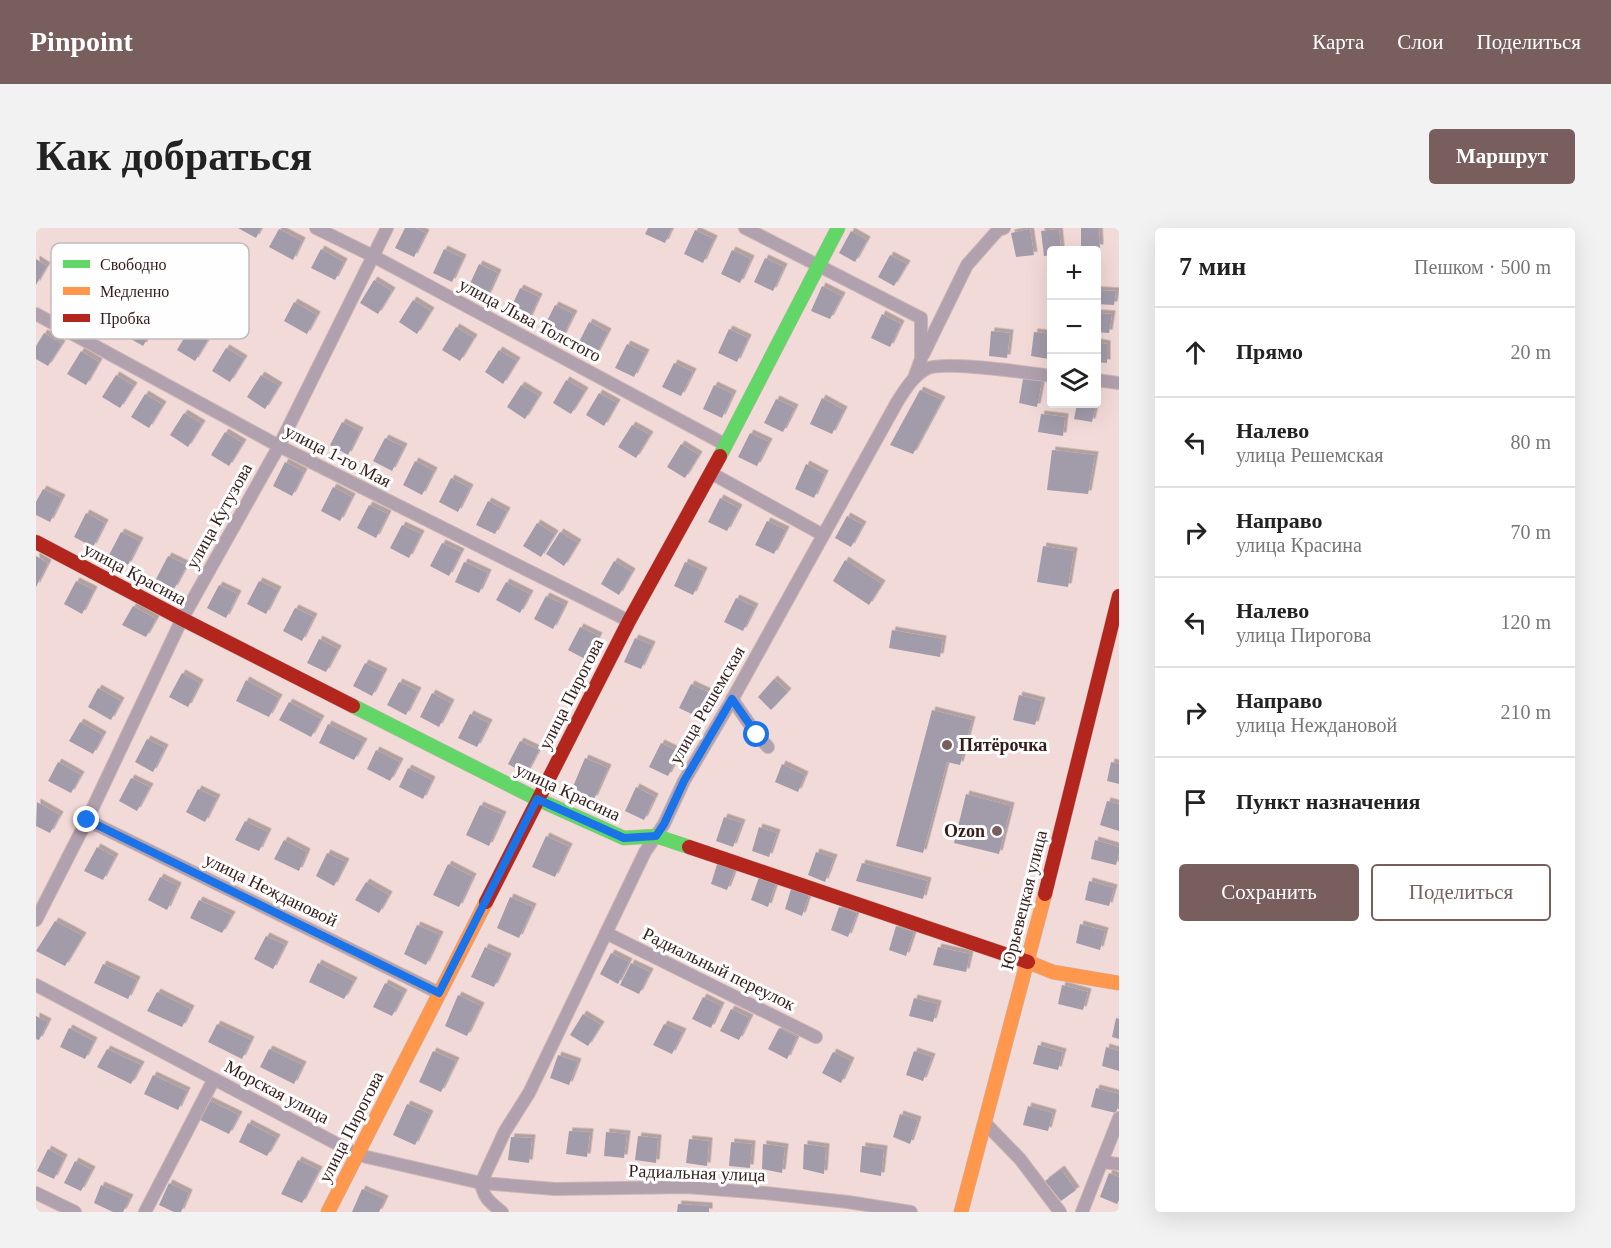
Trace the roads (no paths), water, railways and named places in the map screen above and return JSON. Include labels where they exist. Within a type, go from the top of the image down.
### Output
[{"type":"street","name":"улица Льва Толстого","points":[[316,228],[374,256],[726,445]]},
{"type":"street","name":"улица Кутузова","points":[[36,920],[87,820],[182,619],[279,446],[387,228]]},
{"type":"street","points":[[745,228],[921,318],[921,359]]},
{"type":"street","name":"улица Пирогова","points":[[328,1212],[629,621],[726,445],[838,228]]},
{"type":"street","points":[[921,359],[967,265],[998,230],[1004,228]]},
{"type":"street","name":"улица 1-го Мая","points":[[36,314],[51,322]]},
{"type":"street","name":"улица 1-го Мая","points":[[82,339],[279,446],[629,621]]},
{"type":"street","name":"улица Решемская","points":[[481,1184],[505,1131],[529,1093],[645,852],[664,824],[684,781],[896,404],[914,378],[921,359]]},
{"type":"street","points":[[914,378],[927,368],[945,365],[1047,375]]},
{"type":"street","points":[[1101,380],[1119,382]]},
{"type":"street","points":[[711,473],[823,535]]},
{"type":"street","name":"улица Красина","points":[[36,542],[182,619],[537,799],[624,838],[656,836],[1053,972],[1119,983]]},
{"type":"street","name":"Юрьевецкая улица","points":[[961,1212],[1028,962],[1119,596]]},
{"type":"street","points":[[732,699],[768,747]]},
{"type":"street","name":"улица Неждановой","points":[[87,820],[439,993]]},
{"type":"street","name":"Радиальный переулок","points":[[606,933],[816,1037]]},
{"type":"street","name":"Морская улица","points":[[36,985],[358,1155],[481,1184]]},
{"type":"street","points":[[145,1212],[214,1079]]},
{"type":"street","points":[[1082,1212],[1119,1118]]},
{"type":"street","points":[[985,1123],[1020,1159],[1060,1212]]},
{"type":"street","points":[[1102,1161],[1119,1164]]},
{"type":"street","points":[[481,1184],[483,1194],[502,1212]]},
{"type":"street","name":"Радиальная улица","points":[[481,1184],[555,1189],[687,1187],[848,1202],[911,1212]]},
{"type":"street","points":[[36,1193],[75,1212]]},
{"type":"place","name":"Пятёрочка","points":[[947,745]]},
{"type":"place","name":"Ozon","points":[[997,831]]}]
